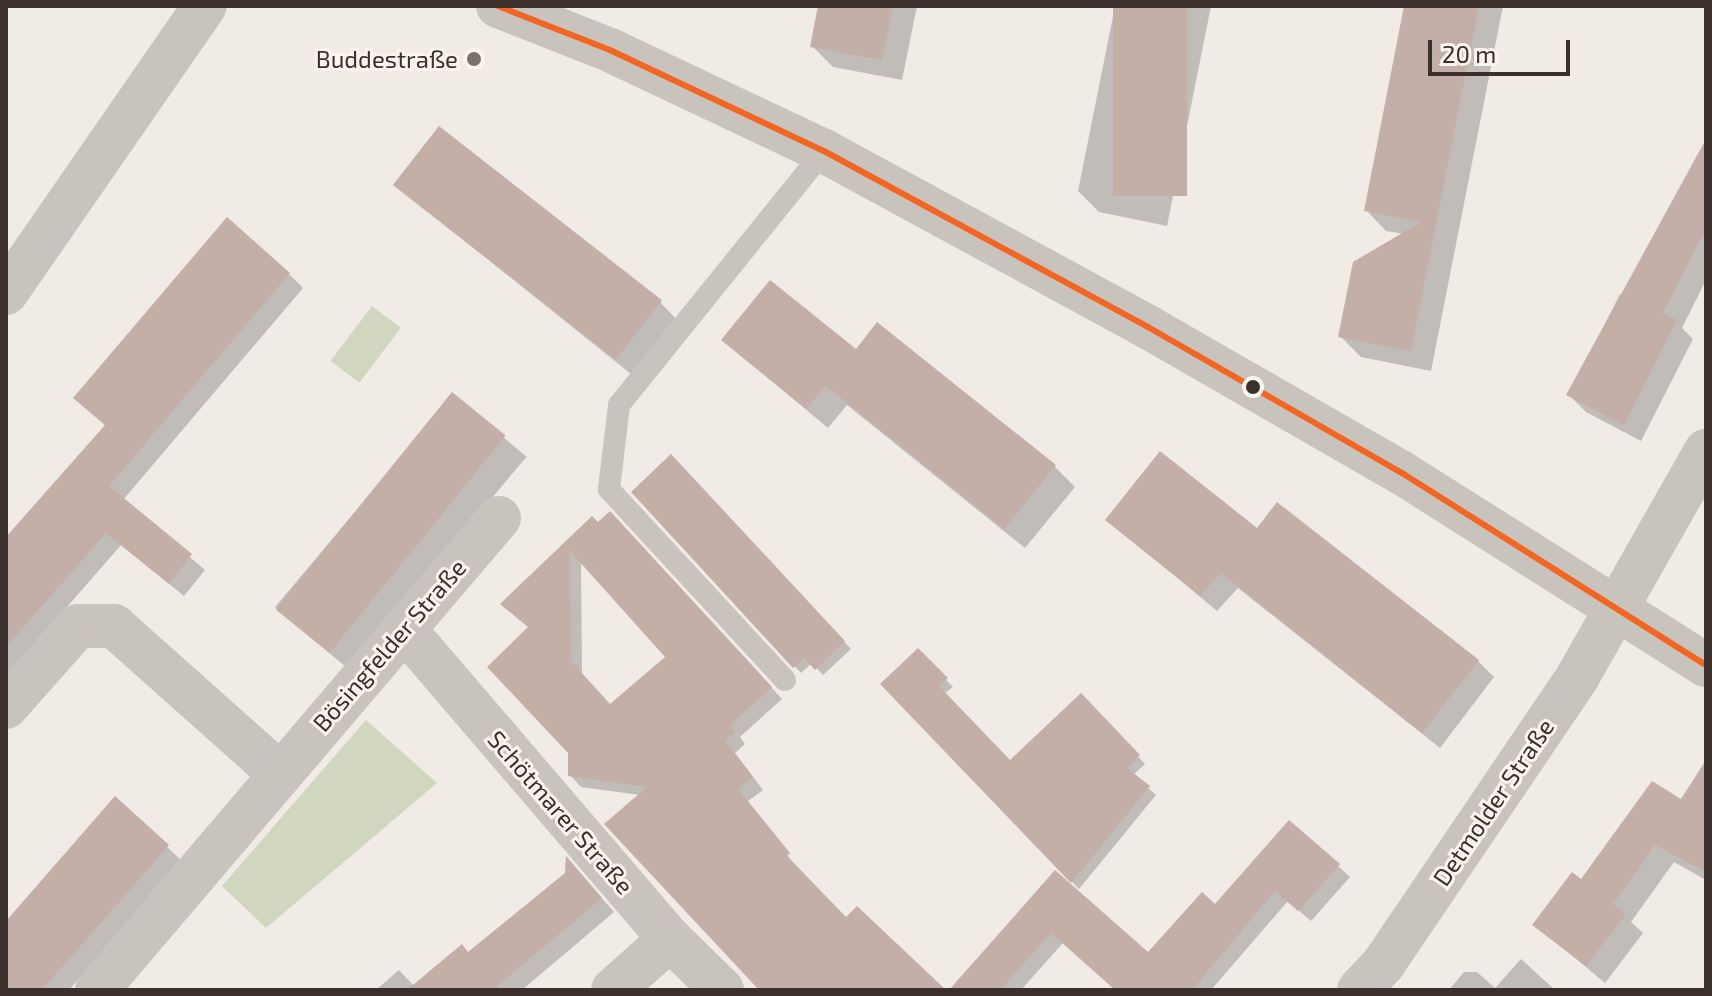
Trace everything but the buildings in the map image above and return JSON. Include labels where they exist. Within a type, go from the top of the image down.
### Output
[{"type":"street","points":[[6,293],[205,6]]},
{"type":"street","points":[[498,6],[612,51],[824,151],[1198,354],[1616,607],[1706,665]]},
{"type":"street","name":"Detmolder Straße","points":[[1359,990],[1384,963],[1578,676],[1706,451]]},
{"type":"street","name":"Bösingfelder Straße","points":[[97,990],[278,772],[405,630],[499,518]]},
{"type":"street","points":[[6,707],[78,626],[114,626],[278,772]]},
{"type":"street","name":"Schötmarer Straße","points":[[405,630],[670,939],[722,990]]},
{"type":"street","points":[[613,990],[670,939]]},
{"type":"lane","points":[[785,680],[609,489],[619,405],[824,151]]},
{"type":"green space","points":[[372,306],[401,328],[359,383],[330,361]]},
{"type":"green space","points":[[366,720],[437,783],[266,928],[222,886]]},
{"type":"transit line","points":[[498,6],[612,51],[824,151],[1148,327],[1402,473],[1706,665]]},
{"type":"place","name":"Buddestraße","points":[[474,59]]}]
